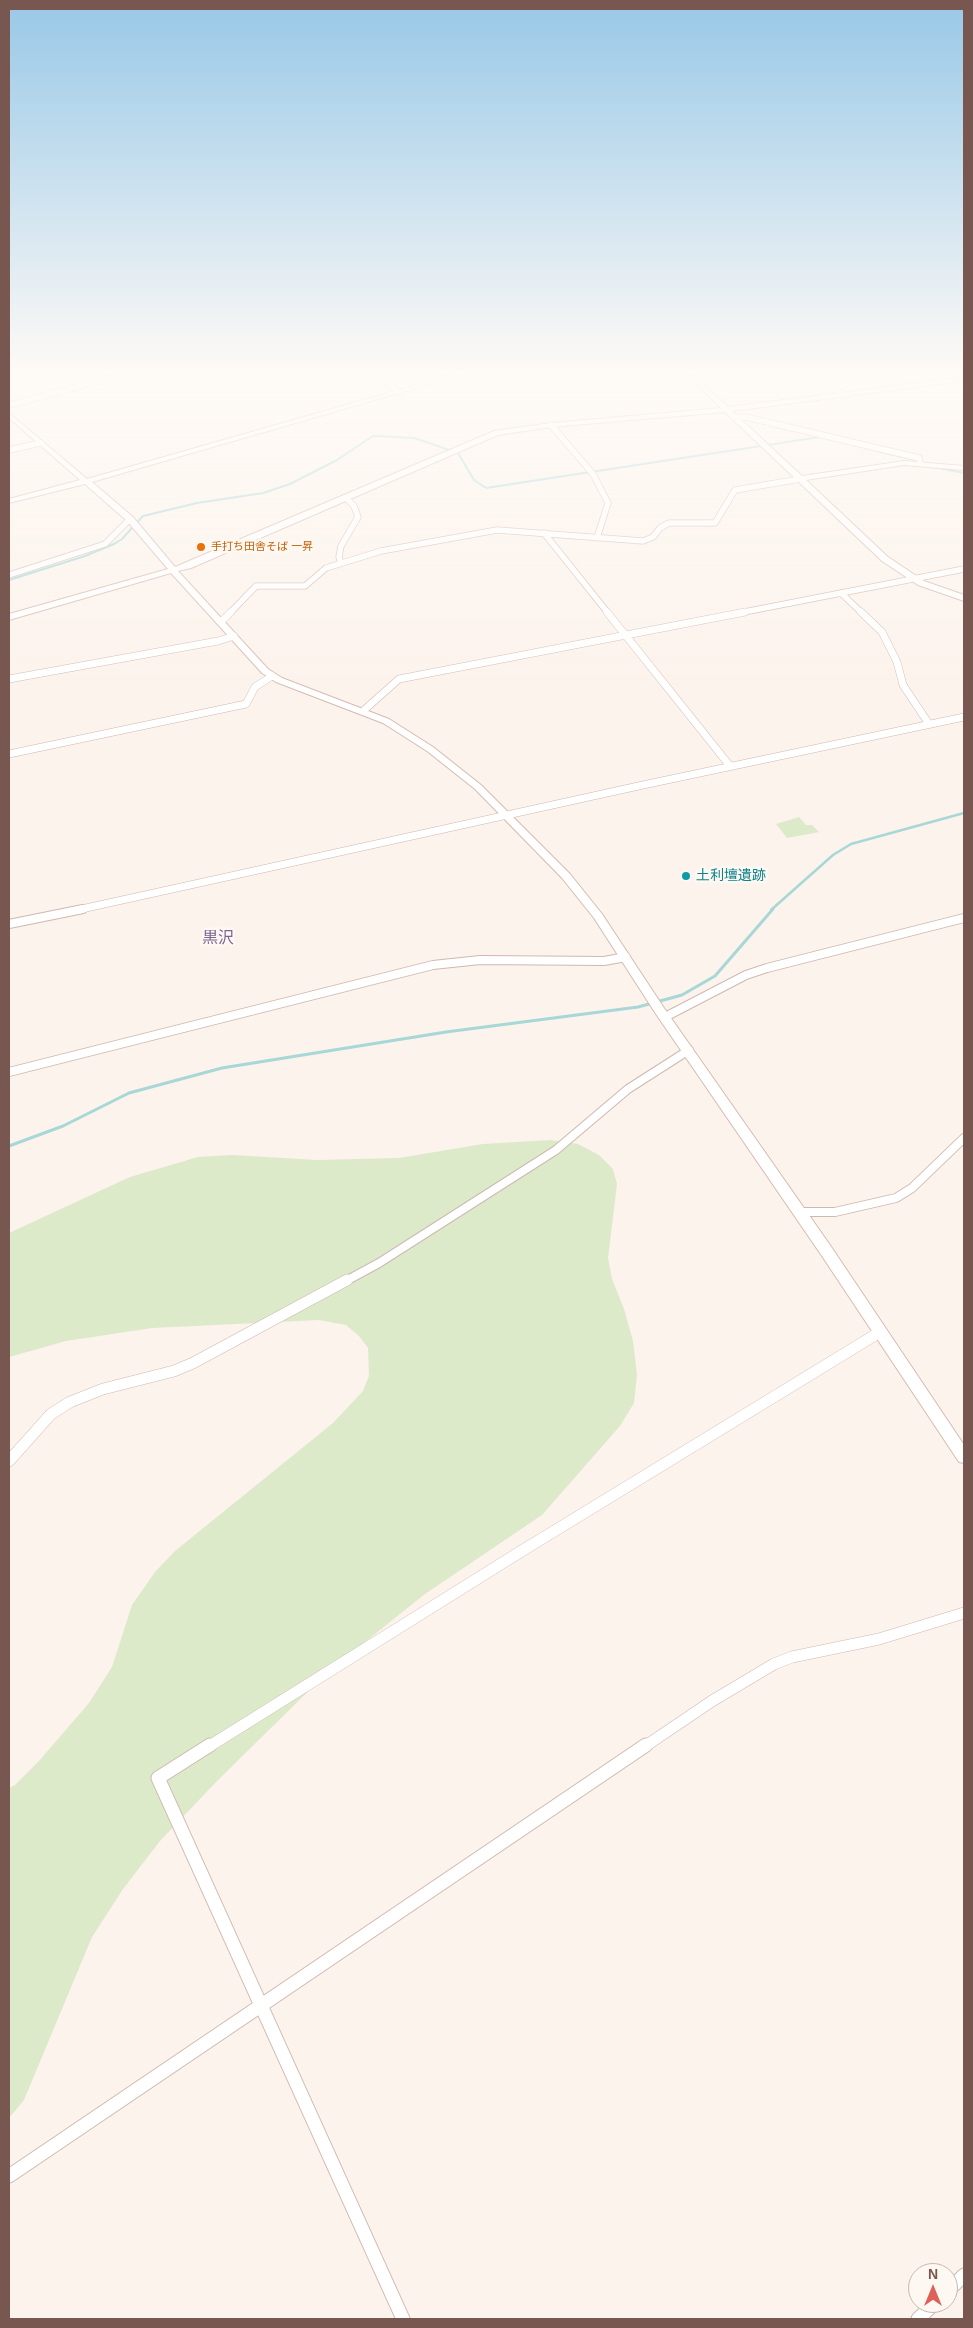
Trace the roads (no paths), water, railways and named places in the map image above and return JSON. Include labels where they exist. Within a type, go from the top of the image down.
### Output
[{"type":"street","points":[[10,499],[79,484]]},
{"type":"street","points":[[88,484],[133,522],[260,666],[272,676],[386,721],[445,759],[478,786],[583,895],[800,1212],[964,1457]]},
{"type":"street","points":[[9,617],[188,566],[378,484]]},
{"type":"street","points":[[597,484],[608,503],[597,538]]},
{"type":"street","points":[[221,622],[256,586],[305,586],[322,570],[411,544],[497,530],[643,541],[653,537],[660,528],[669,523],[715,523],[732,492],[776,484]]},
{"type":"street","points":[[805,484],[885,559],[914,580],[936,590],[964,598]]},
{"type":"street","points":[[341,563],[339,557],[341,546],[358,517],[354,506],[346,498]]},
{"type":"street","points":[[9,575],[106,544],[133,522]]},
{"type":"street","points":[[544,534],[730,766]]},
{"type":"street","points":[[363,711],[399,679],[964,569]]},
{"type":"street","points":[[841,593],[882,632],[898,662],[903,685],[929,724]]},
{"type":"street","points":[[9,679],[218,641],[234,636]]},
{"type":"street","points":[[9,754],[246,704],[255,687],[272,676]]},
{"type":"street","points":[[9,924],[964,716]]},
{"type":"street","points":[[663,1014],[760,970],[964,918]]},
{"type":"street","points":[[9,1072],[433,965],[480,960],[604,961],[626,957]]},
{"type":"street","points":[[9,1461],[51,1414],[70,1402],[103,1389],[174,1371],[193,1364],[379,1263],[556,1150],[628,1089],[689,1050]]},
{"type":"street","points":[[800,1212],[835,1212],[896,1198],[912,1188],[964,1138]]},
{"type":"street","points":[[403,2319],[158,1778],[520,1552],[880,1332]]},
{"type":"street","points":[[9,2176],[260,2004],[712,1701],[774,1664],[792,1657],[879,1639],[964,1613]]},
{"type":"waterway","points":[[9,580],[85,556],[114,544],[122,539],[143,516],[197,503],[263,493],[291,484]]},
{"type":"waterway","points":[[479,484],[486,488],[515,484]]},
{"type":"waterway","points":[[771,910],[833,855],[851,844],[964,813]]},
{"type":"waterway","points":[[9,1146],[63,1126],[129,1093],[222,1068],[446,1032],[638,1007],[682,995],[715,976],[773,909]]},
{"type":"place","name":"手打ち田舎そば 一昇","points":[[201,547]]},
{"type":"place","name":"土利壇遺跡","points":[[686,876]]},
{"type":"district","name":"黒沢","points":[[218,939]]}]
